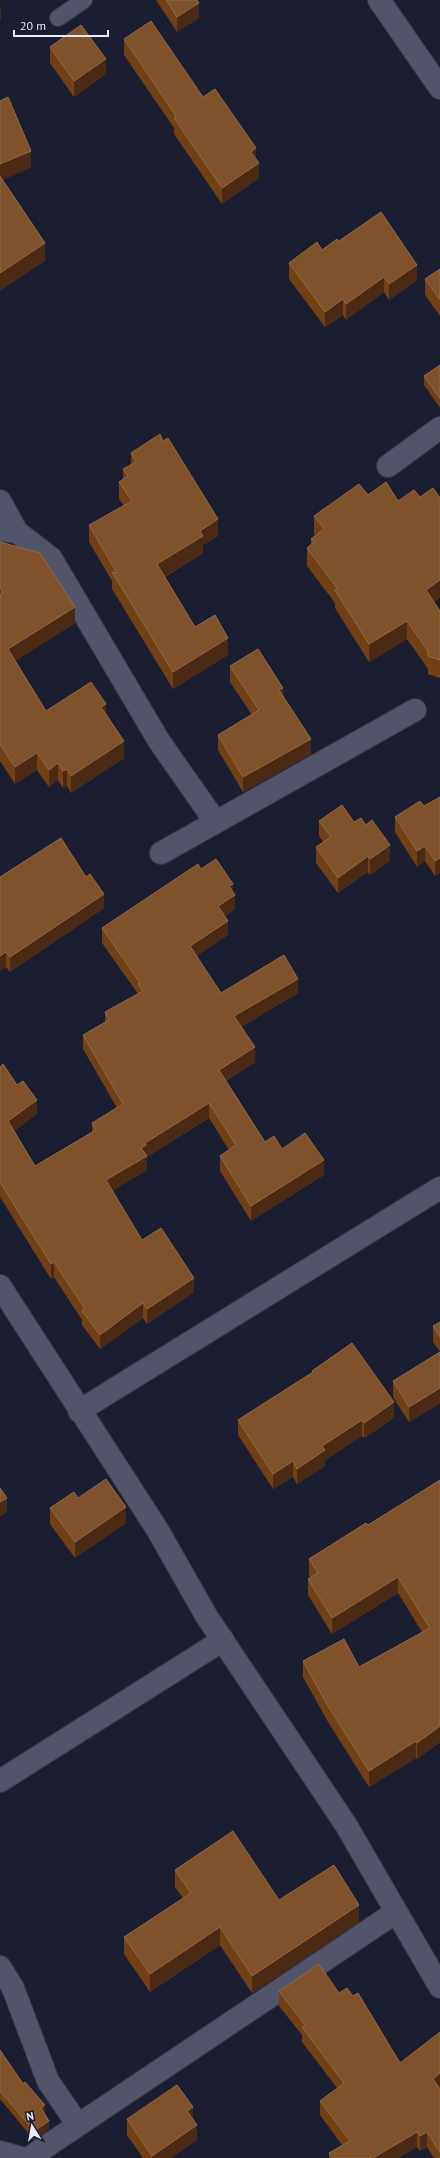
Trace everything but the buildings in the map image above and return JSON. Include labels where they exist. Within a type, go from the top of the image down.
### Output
[{"type":"street","points":[[379,0],[440,88]]},
{"type":"street","points":[[388,466],[440,428]]},
{"type":"street","points":[[0,500],[9,531],[51,558],[159,741],[215,821]]},
{"type":"street","points":[[161,853],[215,821],[415,710]]},
{"type":"street","points":[[79,1411],[440,1188]]},
{"type":"street","points":[[0,1286],[79,1411],[157,1530],[222,1640],[346,1824],[440,1987]]},
{"type":"street","points":[[0,1781],[222,1640]]},
{"type":"street","points":[[29,2158],[396,1912]]},
{"type":"street","points":[[0,1967],[13,1988],[48,2081],[78,2125]]},
{"type":"street","points":[[0,2152],[22,2158]]},
{"type":"lane","points":[[58,18],[84,0]]}]
